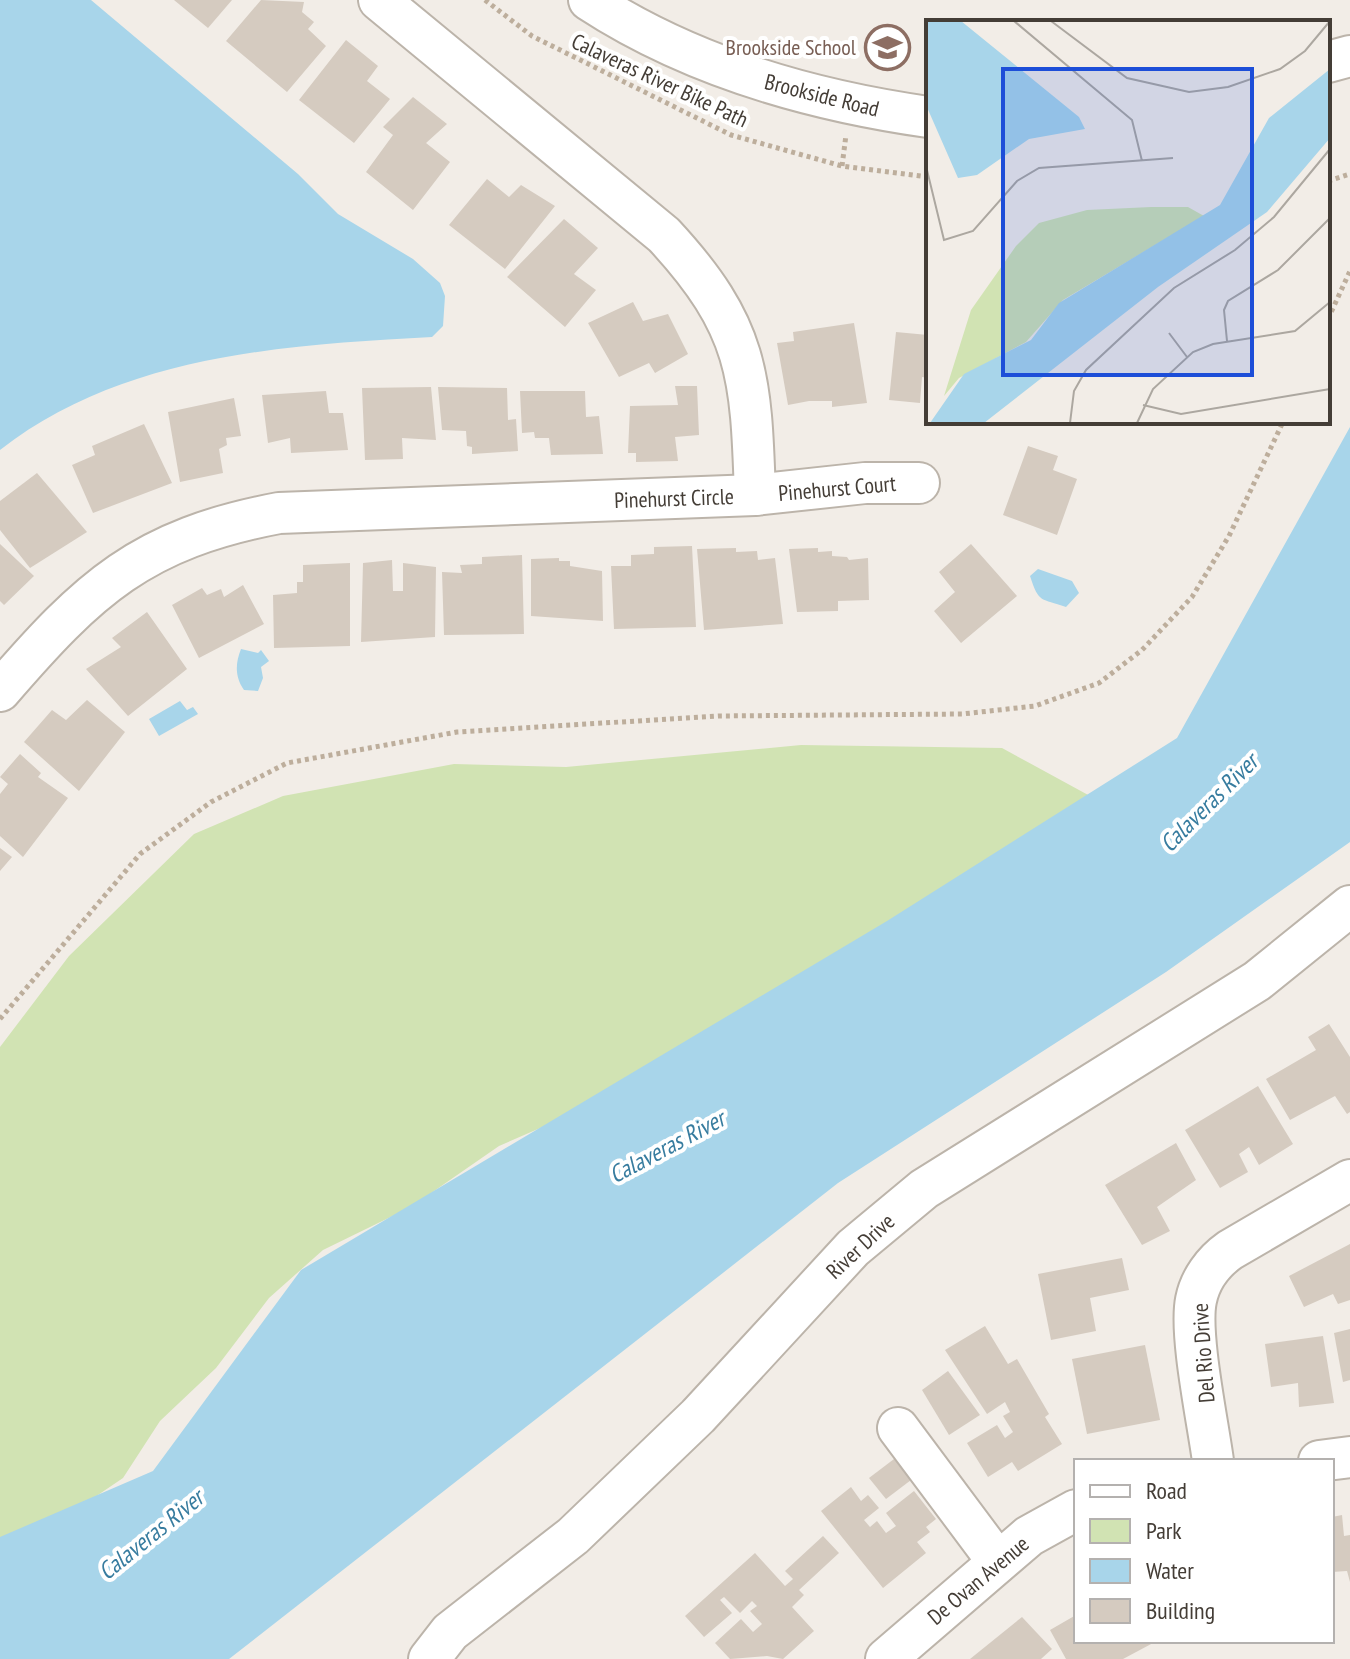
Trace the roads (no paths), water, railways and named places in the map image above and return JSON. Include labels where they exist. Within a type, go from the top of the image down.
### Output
[{"type":"street","name":"Pinehurst Circle","points":[[0,691],[74,608],[112,578],[148,555],[191,535],[232,522],[279,513],[755,495],[752,412],[742,355],[727,315],[701,275],[664,235],[379,0]]},
{"type":"street","name":"Brookside Road","points":[[589,0],[673,46],[740,73],[809,95],[926,117]]},
{"type":"street","points":[[1330,61],[1350,56]]},
{"type":"street","name":"Pinehurst Court","points":[[755,495],[865,483],[919,483]]},
{"type":"street","name":"River Drive","points":[[429,1659],[450,1632],[573,1536],[698,1416],[853,1248],[924,1189],[1257,981],[1350,906]]},
{"type":"street","name":"Del Rio Drive","points":[[1213,1459],[1195,1308],[1203,1280],[1219,1258],[1230,1250],[1350,1180]]},
{"type":"street","points":[[898,1428],[998,1562]]},
{"type":"street","name":"De Ovan Avenue","points":[[886,1659],[1029,1536],[1074,1511]]},
{"type":"water","points":[[0,0],[91,0],[298,174],[338,214],[413,259],[440,283],[445,296],[443,326],[432,337],[262,351],[151,375],[98,393],[47,418],[0,450]]},
{"type":"water","name":"Calaveras River","points":[[1350,427],[1350,842],[1166,972],[838,1183],[229,1659],[0,1659],[0,1537],[153,1471],[301,1270],[887,921],[1177,738]]},
{"type":"water","points":[[1038,569],[1072,581],[1079,593],[1066,607],[1042,599],[1030,576]]},
{"type":"water","points":[[241,649],[258,653],[261,650],[269,661],[261,667],[263,678],[258,691],[244,690],[239,680],[237,665]]},
{"type":"water","points":[[180,701],[187,710],[193,707],[198,714],[159,736],[149,719]]},
{"type":"place","name":"Brookside School","points":[[887,47]]}]
